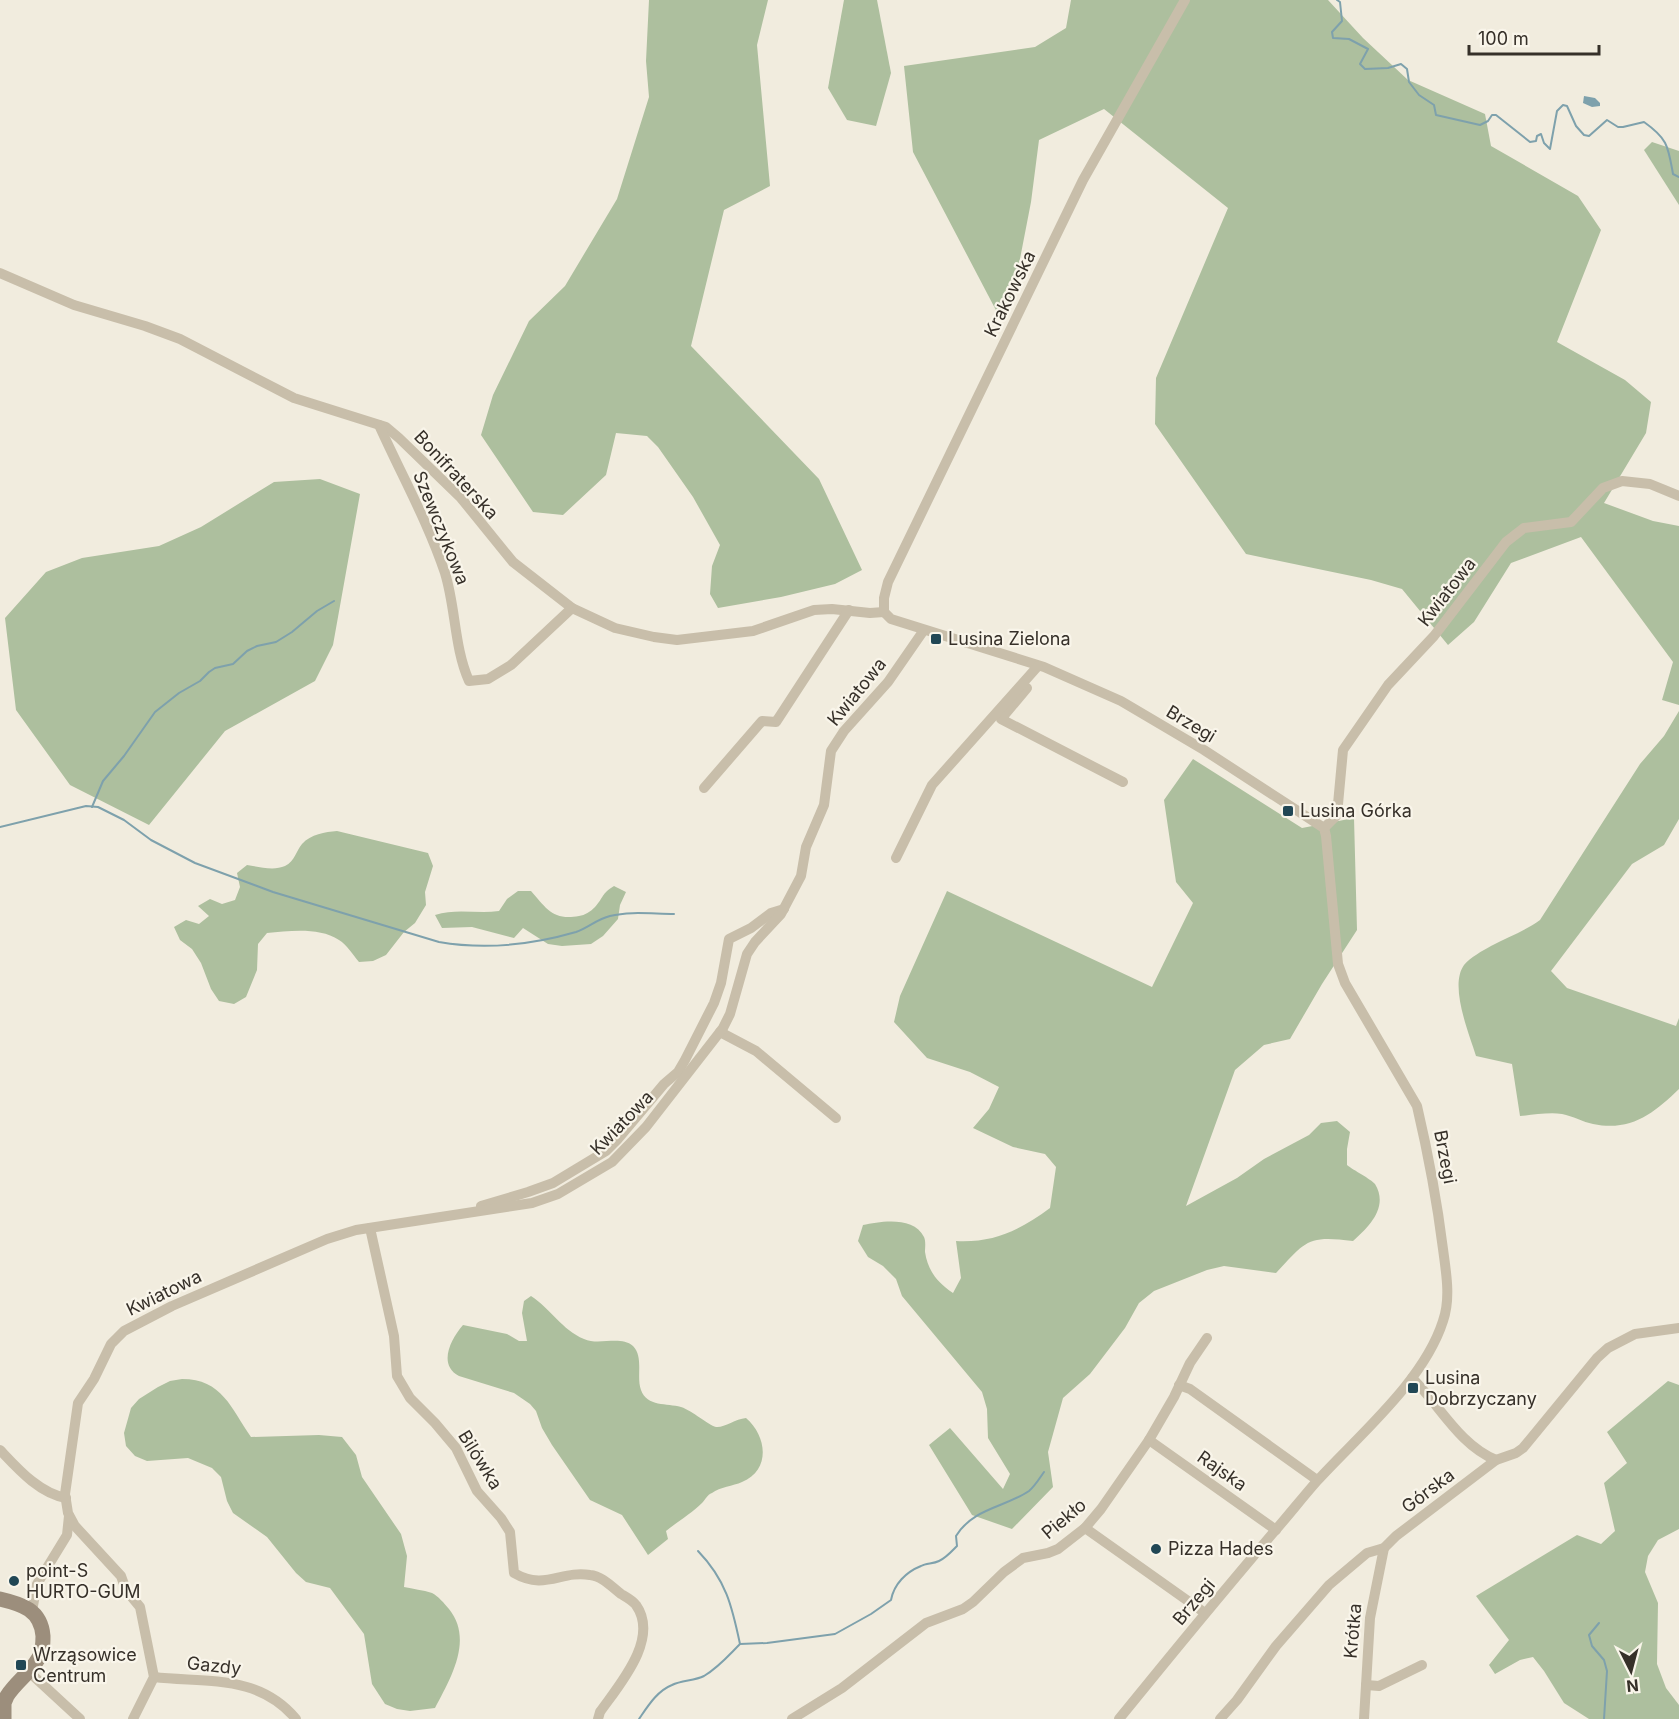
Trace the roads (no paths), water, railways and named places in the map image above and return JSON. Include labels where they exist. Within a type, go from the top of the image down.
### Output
[{"type":"street","name":"Krakowska","points":[[885,612],[884,598],[888,582],[1083,180],[1185,0]]},
{"type":"street","name":"Bonifraterska","points":[[0,273],[74,305],[180,339],[294,398],[386,427],[461,498],[513,562],[572,608],[615,628],[677,640],[753,631],[814,610],[885,612]]},
{"type":"street","name":"Szewczykowa","points":[[379,425],[445,573],[453,602],[458,647],[469,681],[488,679],[511,665],[572,608]]},
{"type":"street","name":"Kwiatowa","points":[[1323,828],[1337,815],[1343,750],[1388,685],[1434,636],[1506,542],[1524,528],[1570,522],[1603,488],[1622,481],[1650,484],[1679,496]]},
{"type":"street","points":[[704,788],[762,721],[776,722],[849,610]]},
{"type":"street","name":"Brzegi","points":[[885,612],[891,619],[1041,666],[1121,701],[1204,750],[1323,828],[1326,836],[1338,963],[1346,983],[1417,1106],[1438,1210],[1447,1282],[1444,1321],[1432,1347],[1412,1378],[1364,1433],[1317,1480],[1119,1719]]},
{"type":"street","name":"Kwiatowa","points":[[69,1515],[66,1498],[74,1420],[78,1403],[94,1379],[111,1344],[124,1331],[172,1306],[269,1262],[327,1239],[370,1228],[532,1203],[558,1194],[612,1162],[646,1127],[720,1032],[730,1014],[747,954],[784,909],[801,876],[806,847],[824,805],[831,751],[844,731],[888,682],[924,630]]},
{"type":"street","points":[[1041,666],[1001,719],[1123,782]]},
{"type":"street","points":[[896,858],[932,785],[1041,666]]},
{"type":"street","points":[[434,1218],[448,1212],[480,1206],[549,1185],[606,1151],[664,1084],[678,1072],[685,1060],[714,1003],[721,983],[729,939],[751,928],[771,913],[784,909]]},
{"type":"street","points":[[720,1032],[756,1051],[836,1118]]},
{"type":"street","name":"Bilówka","points":[[370,1228],[394,1336],[397,1376],[410,1398],[456,1448],[477,1491],[510,1532],[514,1573],[525,1580],[538,1581],[590,1574],[601,1579],[635,1604],[642,1617],[643,1631],[634,1664],[600,1712],[598,1719]]},
{"type":"street","name":"Górska","points":[[1220,1719],[1237,1700],[1276,1646],[1329,1585],[1367,1553],[1384,1548],[1396,1536],[1496,1460],[1523,1448],[1597,1358],[1608,1348],[1635,1334],[1679,1328]]},
{"type":"street","name":"Piekło","points":[[792,1719],[842,1688],[926,1623],[963,1609],[1023,1558],[1058,1549],[1085,1528],[1149,1440],[1190,1363],[1207,1338]]},
{"type":"street","points":[[1412,1378],[1446,1419],[1487,1456],[1496,1460]]},
{"type":"street","points":[[1179,1385],[1190,1389],[1317,1480]]},
{"type":"street","name":"Rajska","points":[[1149,1440],[1276,1530]]},
{"type":"street","points":[[0,1450],[22,1473],[39,1486],[54,1496],[66,1498]]},
{"type":"street","points":[[32,1611],[37,1584],[67,1535],[69,1515]]},
{"type":"street","points":[[69,1515],[87,1541],[121,1576],[126,1590],[140,1607],[154,1677],[133,1719]]},
{"type":"street","points":[[1085,1528],[1205,1613]]},
{"type":"street","name":"Krótka","points":[[1364,1719],[1370,1618],[1384,1548]]},
{"type":"street","points":[[0,1599],[32,1611],[41,1624],[43,1646],[39,1658],[7,1696],[4,1703],[4,1719]]},
{"type":"street","points":[[1366,1685],[1379,1686],[1422,1665]]},
{"type":"street","points":[[28,1671],[80,1719]]},
{"type":"street","name":"Gazdy","points":[[154,1677],[239,1684],[254,1688],[276,1700],[296,1719]]},
{"type":"water","points":[[1584,96],[1595,98],[1600,106],[1592,107],[1583,103]]},
{"type":"waterway","points":[[1337,0],[1340,2],[1342,21],[1332,32],[1333,38],[1349,39],[1368,49],[1360,64],[1365,69],[1388,68],[1401,64],[1407,69],[1409,82],[1419,95],[1434,105],[1436,115],[1480,125],[1488,121],[1492,115],[1496,115],[1530,142],[1536,141],[1537,136],[1541,134],[1544,143],[1550,149],[1557,111],[1563,105],[1567,106],[1576,126],[1584,135],[1589,136],[1607,120],[1618,127],[1644,122],[1658,133],[1666,144],[1673,174],[1679,177]]},
{"type":"waterway","points":[[92,807],[103,781],[155,712],[215,668],[233,664],[247,651],[257,646],[276,642],[334,601]]},
{"type":"waterway","points":[[0,827],[86,806],[98,807],[124,820],[151,840],[195,863],[273,892],[439,942],[473,946],[525,943],[576,932],[601,919],[618,914],[674,914]]},
{"type":"waterway","points":[[639,1719],[653,1699],[662,1691],[676,1683],[704,1676],[740,1644],[767,1643],[835,1634],[871,1614],[891,1600],[895,1589],[906,1575],[923,1565],[939,1561],[949,1554],[957,1546],[956,1536],[971,1519],[1029,1491],[1044,1472]]},
{"type":"waterway","points":[[698,1551],[715,1572],[726,1594],[740,1644]]},
{"type":"waterway","points":[[1599,1623],[1589,1635],[1592,1646],[1604,1660],[1607,1671],[1604,1719]]},
{"type":"place","name":"Lusina Zielona","points":[[936,639]]},
{"type":"place","name":"Lusina Górka","points":[[1288,811]]},
{"type":"place","name":"Lusina Dobrzyczany","points":[[1413,1388]]},
{"type":"place","name":"Pizza Hades","points":[[1156,1549]]},
{"type":"place","name":"point-S HURTO-GUM","points":[[14,1581]]},
{"type":"place","name":"Wrząsowice Centrum","points":[[21,1665]]}]
